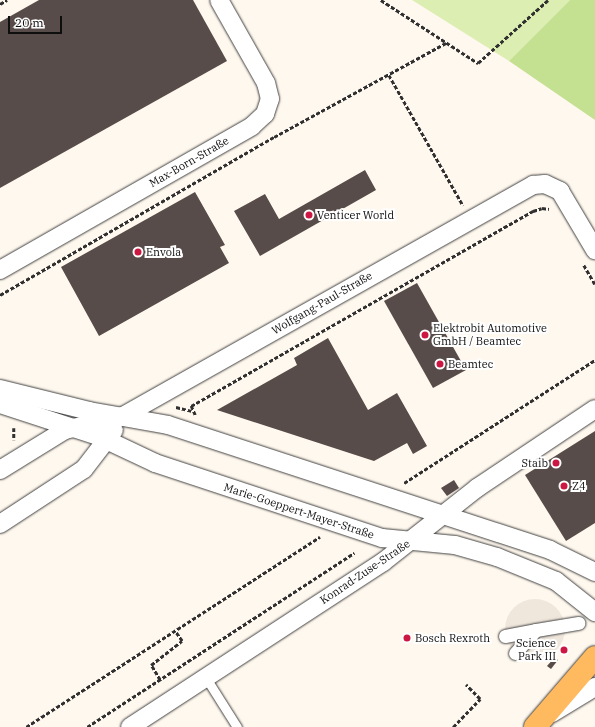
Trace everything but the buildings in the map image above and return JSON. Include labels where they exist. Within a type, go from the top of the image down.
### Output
[{"type":"main road","points":[[539,723],[595,657]]},
{"type":"street","name":"Max-Born-Straße","points":[[0,270],[252,126],[265,114],[270,99],[266,83],[218,0]]},
{"type":"street","name":"Wolfgang-Paul-Straße","points":[[0,470],[72,427],[123,416],[533,185],[545,184],[560,191],[588,254]]},
{"type":"street","points":[[0,389],[89,411],[168,425],[555,552],[593,570]]},
{"type":"street","name":"Marie-Goeppert-Mayer-Straße","points":[[0,404],[107,440],[155,463],[382,538],[410,542],[455,545],[527,568],[564,586],[595,612]]},
{"type":"street","name":"Konrad-Zuse-Straße","points":[[130,727],[410,542],[477,488],[595,409]]},
{"type":"street","name":"Wolfgang-Paul-Straße","points":[[0,524],[78,473],[107,440],[123,416]]},
{"type":"street","points":[[505,636],[578,623]]},
{"type":"street","points":[[515,653],[536,630]]},
{"type":"street","points":[[539,723],[595,687]]},
{"type":"lane","points":[[206,678],[237,727]]},
{"type":"path","points":[[0,4],[7,0]]},
{"type":"path","points":[[381,0],[478,63],[548,0]]},
{"type":"path","points":[[0,295],[274,137],[390,75],[446,43]]},
{"type":"path","points":[[390,75],[471,219]]},
{"type":"path","points":[[191,406],[533,211],[542,208],[553,211]]},
{"type":"path","points":[[588,254],[595,284]]},
{"type":"path","points":[[384,495],[595,360]]},
{"type":"path","points":[[12,424],[15,435],[13,445],[30,451]]},
{"type":"path","points":[[26,727],[340,524]]},
{"type":"path","points":[[87,727],[354,553]]},
{"type":"path","points":[[160,680],[151,665],[182,641],[175,631]]},
{"type":"path","points":[[452,638],[491,639]]},
{"type":"path","points":[[453,727],[480,699],[466,685]]},
{"type":"green space","points":[[412,0],[570,0],[509,61]]},
{"type":"green space","points":[[570,0],[595,0],[595,120],[509,61]]},
{"type":"shaded area","points":[[529,599],[541,599],[552,604],[560,612],[565,623],[563,641],[552,654],[541,659],[529,659],[518,654],[510,646],[505,635],[505,623],[510,612],[518,604]]},
{"type":"place","name":"Venticer World","points":[[309,215]]},
{"type":"place","name":"Envola","points":[[138,252]]},
{"type":"place","name":"Elektrobit Automotive GmbH / Beamtec","points":[[425,335]]},
{"type":"place","name":"Beamtec","points":[[440,364]]},
{"type":"place","name":"Staib","points":[[556,463]]},
{"type":"place","name":"Z4","points":[[564,486]]},
{"type":"place","name":"Bosch Rexroth","points":[[407,638]]},
{"type":"place","name":"Science Park III","points":[[564,650]]}]
